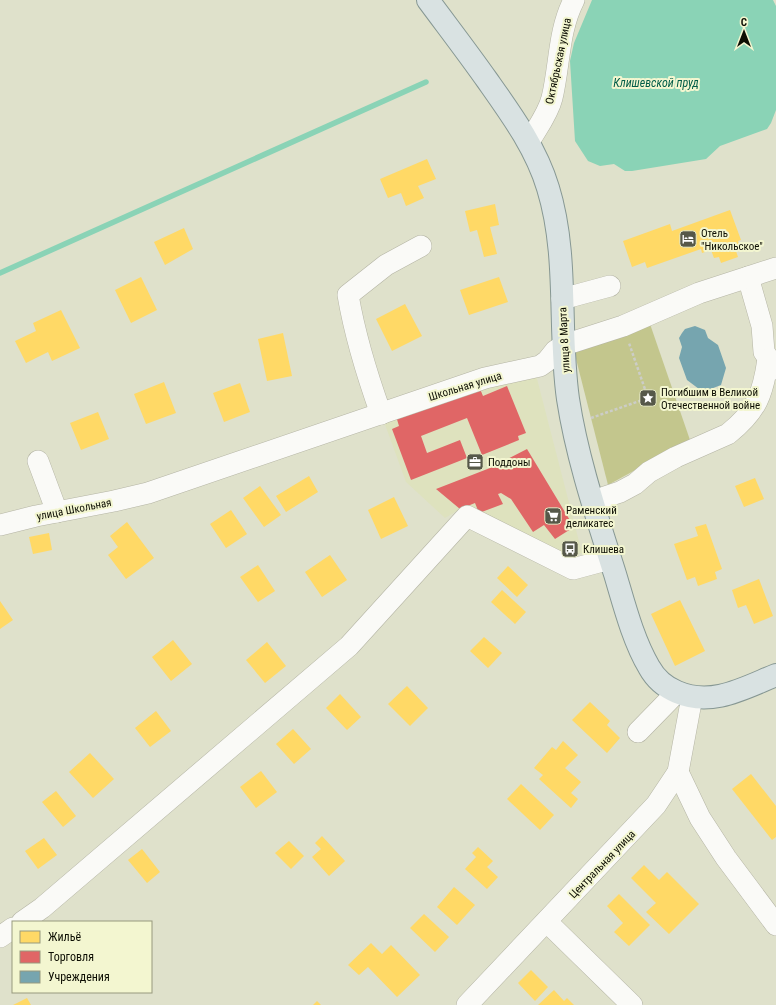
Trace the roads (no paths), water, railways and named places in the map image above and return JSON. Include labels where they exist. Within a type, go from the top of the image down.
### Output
[{"type":"main road","name":"улица 8 Марта","points":[[428,0],[498,96],[529,142],[548,188],[557,228],[568,398],[578,447],[610,559],[630,621],[648,665],[658,680],[685,694]]},
{"type":"main road","points":[[685,694],[709,698],[724,696],[776,676]]},
{"type":"street","name":"Октябрьская улица","points":[[529,142],[546,114],[552,98],[560,41],[567,14],[574,0]]},
{"type":"street","points":[[381,414],[363,365],[352,323],[348,296],[386,265],[421,246]]},
{"type":"street","name":"Школьная улица","points":[[148,493],[485,378],[540,366],[547,361],[555,351],[564,345],[681,308],[697,286],[748,277],[776,268]]},
{"type":"street","points":[[593,501],[620,492],[676,457],[728,434],[738,426],[760,397],[772,364],[764,352],[762,326],[748,277]]},
{"type":"street","points":[[562,299],[610,286]]},
{"type":"street","points":[[38,461],[57,512]]},
{"type":"street","name":"улица Школьная","points":[[0,526],[57,512],[148,493]]},
{"type":"street","points":[[23,921],[42,908],[349,646],[467,516],[573,569],[610,559]]},
{"type":"street","points":[[638,732],[685,694]]},
{"type":"street","name":"Центральная улица","points":[[467,1005],[642,823],[656,805],[678,772],[685,694]]},
{"type":"street","points":[[678,772],[700,818],[726,858],[776,925]]},
{"type":"street","points":[[547,922],[632,1005]]},
{"type":"street","points":[[0,937],[12,929]]},
{"type":"water","name":"Клишевской пруд","points":[[592,0],[773,0],[776,6],[776,110],[767,129],[720,146],[706,159],[632,171],[625,171],[614,164],[600,166],[588,161],[575,141],[570,61],[574,43]]},
{"type":"waterway","points":[[0,273],[426,82]]},
{"type":"place","name":"Отель \"Никольское\"","points":[[688,239]]},
{"type":"place","name":"Погибшим в Великой Отечественной войне","points":[[648,398]]},
{"type":"place","name":"Поддоны","points":[[475,462]]},
{"type":"place","name":"Раменский деликатес","points":[[553,516]]},
{"type":"place","name":"Клишева","points":[[570,549]]}]
